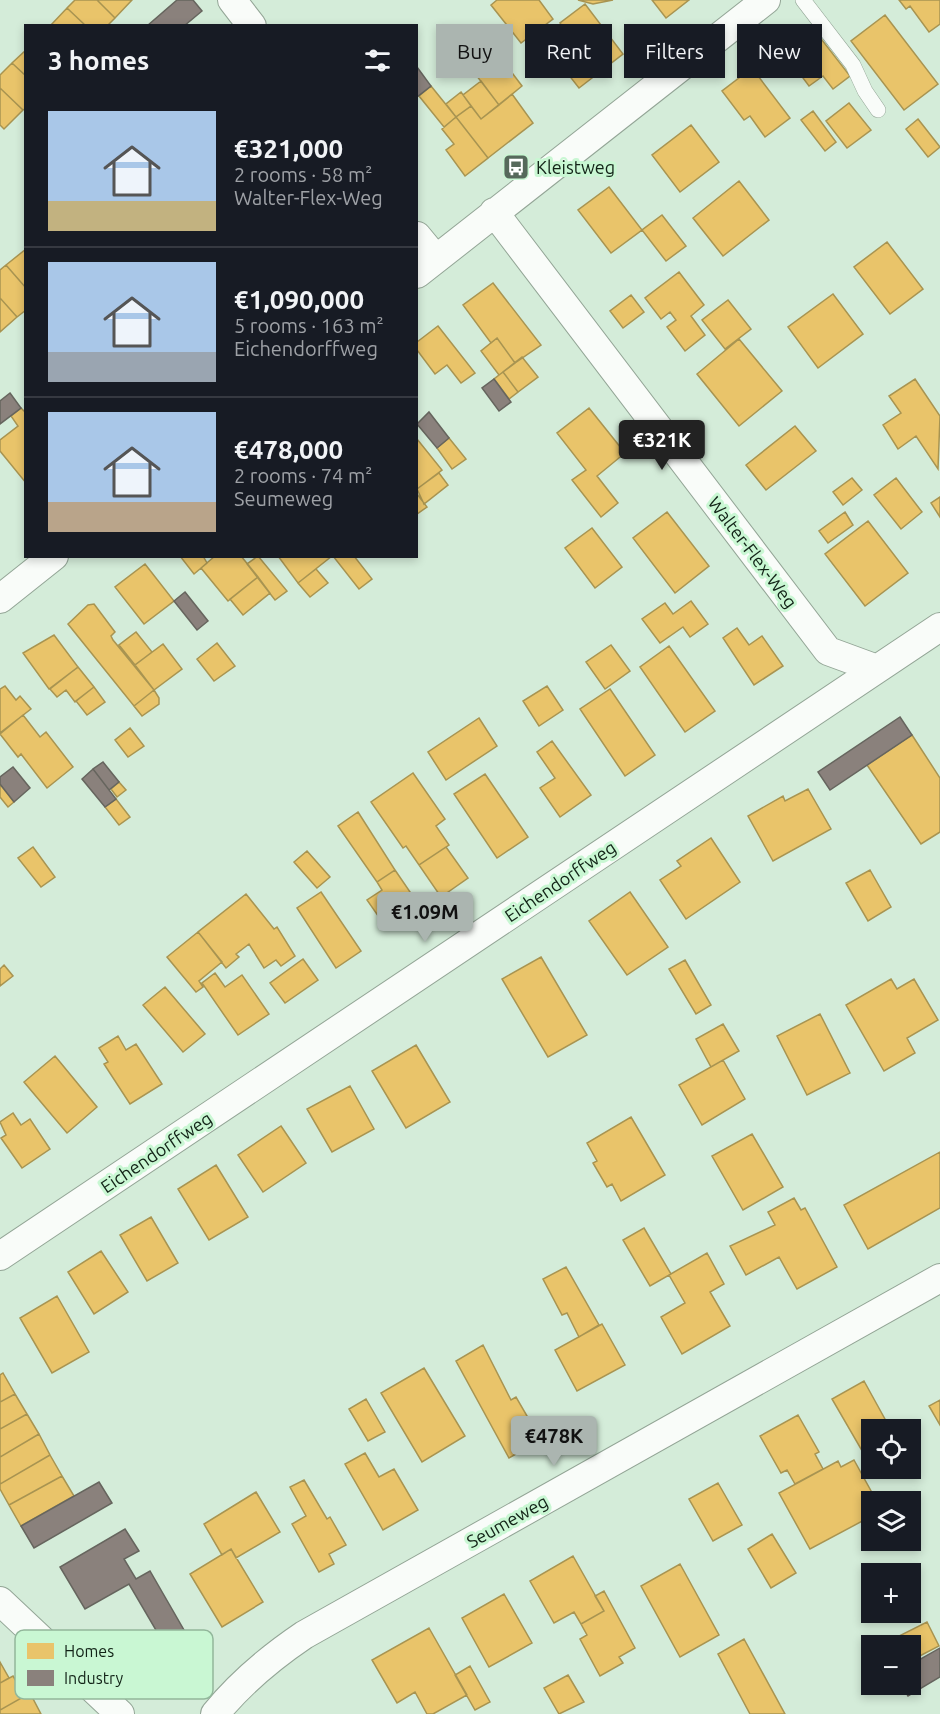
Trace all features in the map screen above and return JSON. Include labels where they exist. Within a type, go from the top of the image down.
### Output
[{"type":"street","points":[[232,0],[250,24]]},
{"type":"street","points":[[418,239],[427,266],[766,0]]},
{"type":"street","name":"Walter-Flex-Weg","points":[[494,212],[828,651],[877,669]]},
{"type":"street","points":[[0,599],[51,558]]},
{"type":"street","name":"Eichendorffweg","points":[[0,1256],[940,627]]},
{"type":"street","name":"Seumeweg","points":[[215,1714],[233,1691],[269,1659],[304,1635],[940,1278]]},
{"type":"street","points":[[0,1601],[31,1630]]},
{"type":"street","points":[[104,1699],[120,1714]]},
{"type":"lane","points":[[803,0],[853,65],[864,91],[878,110]]},
{"type":"building: Homes","points":[[75,0],[97,0],[115,18],[109,24],[84,24],[67,8]]},
{"type":"building: Homes","points":[[97,0],[132,0],[115,18]]},
{"type":"building: Homes","points":[[497,0],[539,0],[553,19],[546,24],[525,24],[525,40],[521,43],[513,33],[513,24],[506,24],[491,5]]},
{"type":"building: Homes","points":[[578,0],[613,0],[593,4]]},
{"type":"building: Homes","points":[[652,0],[689,0],[666,18]]},
{"type":"building: Homes","points":[[899,0],[940,0],[940,24],[929,32],[910,6],[906,9]]},
{"type":"building: Homes","points":[[585,4],[600,24],[561,24]]},
{"type":"building: Homes","points":[[67,8],[84,24],[52,24]]},
{"type":"building: Homes","points":[[885,15],[938,84],[904,110],[851,41]]},
{"type":"building: Homes","points":[[612,40],[623,54],[612,62]]},
{"type":"building: Homes","points":[[822,40],[850,76],[833,89],[823,76]]},
{"type":"building: Homes","points":[[24,52],[24,74],[12,63]]},
{"type":"building: Homes","points":[[12,63],[24,74],[24,109],[0,88],[0,75]]},
{"type":"building: Homes","points":[[513,74],[522,86],[499,105],[478,78],[513,78]]},
{"type":"building: Homes","points":[[571,78],[592,78],[579,88]]},
{"type":"building: Homes","points":[[739,78],[760,78],[790,118],[765,137],[750,116],[744,120],[722,91]]},
{"type":"building: Homes","points":[[803,78],[820,78],[809,86]]},
{"type":"building: Homes","points":[[481,81],[499,105],[481,119],[463,95]]},
{"type":"building: Homes","points":[[431,86],[456,117],[444,127],[419,96]]},
{"type":"building: Homes","points":[[0,88],[23,110],[4,129],[0,125]]},
{"type":"building: Homes","points":[[461,92],[471,106],[456,117],[446,104]]},
{"type":"building: Homes","points":[[512,94],[533,123],[488,158],[456,117],[471,106],[481,119]]},
{"type":"building: Homes","points":[[849,103],[871,130],[847,148],[826,121]]},
{"type":"building: Homes","points":[[813,111],[836,142],[825,151],[801,120]]},
{"type":"building: Homes","points":[[456,117],[488,158],[465,176],[446,150],[454,144],[442,129]]},
{"type":"building: Homes","points":[[918,119],[940,147],[928,157],[906,129]]},
{"type":"building: Homes","points":[[691,125],[719,162],[680,192],[652,155]]},
{"type":"building: Homes","points":[[739,181],[769,220],[723,256],[693,218]]},
{"type":"building: Homes","points":[[609,187],[642,230],[611,253],[578,210]]},
{"type":"building: Homes","points":[[662,215],[686,246],[666,261],[642,230]]},
{"type":"building: Homes","points":[[887,242],[923,289],[890,314],[854,267]]},
{"type":"building: Homes","points":[[24,251],[24,286],[6,265]]},
{"type":"building: Homes","points":[[6,265],[24,286],[24,312],[17,317],[0,298],[0,270]]},
{"type":"building: Homes","points":[[679,272],[704,305],[691,316],[705,335],[685,351],[667,327],[676,320],[670,312],[661,319],[645,298]]},
{"type":"building: Homes","points":[[493,283],[541,345],[515,363],[497,338],[491,343],[463,305]]},
{"type":"building: Homes","points":[[833,294],[863,334],[818,368],[788,327]]},
{"type":"building: Homes","points":[[631,295],[644,312],[623,328],[610,311]]},
{"type":"building: Homes","points":[[0,298],[17,317],[0,332]]},
{"type":"building: Homes","points":[[728,300],[751,329],[725,349],[702,320]]},
{"type":"building: Homes","points":[[438,326],[475,373],[461,383],[447,365],[435,374],[418,351],[418,341]]},
{"type":"building: Homes","points":[[497,338],[515,363],[499,375],[481,351]]},
{"type":"building: Homes","points":[[739,339],[782,391],[739,426],[697,374]]},
{"type":"building: Homes","points":[[522,357],[538,377],[518,392],[503,372]]},
{"type":"building: Homes","points":[[503,372],[518,392],[509,399],[494,379]]},
{"type":"building: Homes","points":[[915,379],[940,416],[938,469],[916,436],[898,449],[883,425],[901,413],[889,396]]},
{"type":"building: Homes","points":[[21,408],[24,411],[24,481],[0,451],[0,440],[18,426],[11,416]]},
{"type":"building: Homes","points":[[589,408],[625,453],[597,476],[618,503],[601,517],[572,480],[586,470],[557,433]]},
{"type":"building: Homes","points":[[795,426],[816,451],[766,490],[746,465]]},
{"type":"building: Homes","points":[[449,438],[466,459],[452,469],[437,448]]},
{"type":"building: Homes","points":[[418,440],[442,470],[418,488]]},
{"type":"building: Homes","points":[[439,473],[448,485],[424,504],[418,488]]},
{"type":"building: Homes","points":[[852,478],[862,490],[843,505],[833,492]]},
{"type":"building: Homes","points":[[896,478],[922,512],[901,529],[874,495]]},
{"type":"building: Homes","points":[[418,495],[427,507],[418,513]]},
{"type":"building: Homes","points":[[940,497],[940,517],[931,503]]},
{"type":"building: Homes","points":[[667,512],[709,566],[675,593],[633,538]]},
{"type":"building: Homes","points":[[845,512],[853,525],[828,543],[819,531]]},
{"type":"building: Homes","points":[[868,521],[908,573],[865,606],[825,554]]},
{"type":"building: Homes","points":[[592,528],[622,567],[595,588],[565,548]]},
{"type":"building: Homes","points":[[182,558],[204,558],[207,563],[194,574]]},
{"type":"building: Homes","points":[[213,558],[243,558],[258,577],[228,601],[201,568]]},
{"type":"building: Homes","points":[[255,558],[260,558],[287,591],[275,600],[247,564]]},
{"type":"building: Homes","points":[[279,558],[329,558],[298,583]]},
{"type":"building: Homes","points":[[335,558],[356,558],[372,579],[359,589]]},
{"type":"building: Homes","points":[[145,564],[174,601],[144,624],[115,587]]},
{"type":"building: Homes","points":[[316,569],[328,583],[310,597],[298,583]]},
{"type":"building: Homes","points":[[258,577],[270,593],[243,615],[230,599]]},
{"type":"building: Homes","points":[[691,601],[708,624],[690,637],[683,627],[660,643],[642,619],[665,603],[673,614]]},
{"type":"building: Homes","points":[[94,604],[115,632],[111,636],[113,640],[154,690],[134,706],[68,624],[88,605]]},
{"type":"building: Homes","points":[[737,628],[749,645],[762,636],[783,666],[754,685],[723,638]]},
{"type":"building: Homes","points":[[136,632],[152,652],[135,665],[119,645]]},
{"type":"building: Homes","points":[[54,635],[78,667],[49,689],[23,653]]},
{"type":"building: Homes","points":[[217,643],[235,666],[214,681],[197,659]]},
{"type":"building: Homes","points":[[163,644],[182,669],[154,690],[135,665]]},
{"type":"building: Homes","points":[[611,645],[630,671],[605,689],[586,662]]},
{"type":"building: Homes","points":[[669,646],[715,711],[685,732],[640,667]]},
{"type":"building: Homes","points":[[78,667],[94,687],[75,702],[66,690],[57,697],[50,689]]},
{"type":"building: Homes","points":[[5,686],[16,700],[20,696],[31,709],[0,733],[0,689]]},
{"type":"building: Homes","points":[[547,686],[563,710],[539,726],[523,701]]},
{"type":"building: Homes","points":[[94,687],[105,702],[87,715],[76,701]]},
{"type":"building: Homes","points":[[610,689],[655,755],[625,776],[580,709]]},
{"type":"building: Homes","points":[[154,690],[159,698],[159,704],[142,716],[134,706]]},
{"type":"building: Homes","points":[[23,715],[40,737],[46,732],[73,767],[47,788],[21,754],[18,757],[0,734]]},
{"type":"building: Homes","points":[[479,718],[497,746],[446,780],[428,752]]},
{"type":"building: Homes","points":[[130,728],[144,746],[128,757],[115,740]]},
{"type":"building: Homes","points":[[912,735],[940,778],[940,832],[921,844],[867,765]]},
{"type":"building: Homes","points":[[552,741],[591,795],[560,817],[540,788],[555,778],[537,752]]},
{"type":"building: Homes","points":[[413,773],[445,819],[436,826],[449,845],[419,865],[406,846],[403,848],[371,802]]},
{"type":"building: Homes","points":[[485,774],[528,837],[497,858],[454,794]]},
{"type":"building: Homes","points":[[119,782],[126,790],[117,797],[111,789]]},
{"type":"building: Homes","points":[[0,784],[14,802],[8,807],[0,797]]},
{"type":"building: Homes","points":[[808,789],[831,829],[773,861],[748,816],[783,796],[785,801]]},
{"type":"building: Homes","points":[[116,799],[130,817],[119,825],[105,807]]},
{"type":"building: Homes","points":[[358,812],[395,870],[377,882],[338,826]]},
{"type":"building: Homes","points":[[711,838],[740,882],[686,919],[660,880],[681,866],[677,861]]},
{"type":"building: Homes","points":[[33,847],[55,877],[41,887],[18,858]]},
{"type":"building: Homes","points":[[446,847],[468,878],[441,897],[419,865]]},
{"type":"building: Homes","points":[[307,851],[330,877],[317,888],[294,862]]},
{"type":"building: Homes","points":[[395,870],[421,908],[388,930],[367,900],[382,890],[377,882]]},
{"type":"building: Homes","points":[[870,870],[891,907],[868,921],[846,883]]},
{"type":"building: Homes","points":[[321,892],[361,951],[336,968],[297,908]]},
{"type":"building: Homes","points":[[630,892],[668,947],[627,975],[589,921]]},
{"type":"building: Homes","points":[[246,894],[274,929],[277,927],[295,956],[281,966],[276,960],[264,968],[249,944],[236,954],[239,957],[226,968],[198,932]]},
{"type":"building: Homes","points":[[198,932],[222,962],[199,981],[203,987],[196,992],[167,957]]},
{"type":"building: Homes","points":[[541,957],[587,1035],[548,1057],[502,979]]},
{"type":"building: Homes","points":[[303,959],[318,980],[285,1003],[270,983]]},
{"type":"building: Homes","points":[[685,960],[711,1005],[696,1014],[669,969]]},
{"type":"building: Homes","points":[[4,965],[13,976],[0,986],[0,969]]},
{"type":"building: Homes","points":[[215,973],[225,987],[242,975],[269,1014],[238,1035],[202,983]]},
{"type":"building: Homes","points":[[891,979],[897,989],[914,979],[938,1020],[907,1038],[915,1053],[884,1071],[846,1005]]},
{"type":"building: Homes","points":[[165,987],[205,1034],[183,1052],[143,1005]]},
{"type":"building: Homes","points":[[820,1014],[850,1073],[807,1095],[777,1036]]},
{"type":"building: Homes","points":[[723,1024],[739,1051],[711,1067],[696,1039]]},
{"type":"building: Homes","points":[[118,1036],[126,1050],[136,1044],[162,1084],[130,1104],[104,1064],[108,1062],[99,1048]]},
{"type":"building: Homes","points":[[416,1045],[450,1102],[406,1128],[372,1071]]},
{"type":"building: Homes","points":[[55,1056],[97,1107],[67,1133],[24,1082]]},
{"type":"building: Homes","points":[[723,1060],[745,1099],[702,1125],[679,1085]]},
{"type":"building: Homes","points":[[350,1086],[374,1129],[332,1152],[307,1109]]},
{"type":"building: Homes","points":[[13,1113],[21,1125],[30,1119],[50,1149],[22,1168],[1,1138],[6,1135],[0,1122]]},
{"type":"building: Homes","points":[[631,1117],[665,1175],[621,1201],[612,1184],[607,1187],[593,1163],[597,1161],[587,1143]]},
{"type":"building: Homes","points":[[281,1126],[306,1163],[263,1192],[238,1155]]},
{"type":"building: Homes","points":[[752,1134],[783,1187],[743,1210],[712,1156]]},
{"type":"building: Homes","points":[[940,1152],[940,1208],[868,1249],[844,1205]]},
{"type":"building: Homes","points":[[216,1165],[248,1217],[209,1240],[178,1189]]},
{"type":"building: Homes","points":[[794,1198],[801,1210],[805,1208],[837,1267],[797,1289],[779,1257],[746,1275],[730,1246],[775,1225],[768,1212]]},
{"type":"building: Homes","points":[[151,1217],[178,1263],[147,1281],[120,1235]]},
{"type":"building: Homes","points":[[644,1228],[671,1274],[650,1286],[623,1240]]},
{"type":"building: Homes","points":[[101,1251],[128,1292],[94,1314],[68,1272]]},
{"type":"building: Homes","points":[[707,1253],[724,1284],[710,1292],[730,1326],[682,1354],[661,1317],[685,1303],[669,1275]]},
{"type":"building: Homes","points":[[566,1267],[599,1325],[579,1337],[567,1313],[562,1315],[543,1279]]},
{"type":"building: Homes","points":[[57,1296],[89,1352],[52,1373],[20,1318]]},
{"type":"building: Homes","points":[[602,1324],[625,1365],[577,1391],[555,1350]]},
{"type":"building: Homes","points":[[483,1345],[511,1400],[516,1397],[541,1440],[509,1458],[456,1361]]},
{"type":"building: Homes","points":[[424,1368],[465,1436],[422,1462],[381,1393]]},
{"type":"building: Homes","points":[[3,1373],[15,1394],[0,1402],[0,1375]]},
{"type":"building: Homes","points":[[864,1381],[885,1419],[861,1419],[861,1449],[832,1399]]},
{"type":"building: Homes","points":[[15,1394],[27,1414],[0,1429],[0,1402]]},
{"type":"building: Homes","points":[[366,1399],[385,1432],[368,1441],[349,1409]]},
{"type":"building: Homes","points":[[940,1400],[940,1425],[929,1406]]},
{"type":"building: Homes","points":[[27,1414],[39,1434],[0,1457],[0,1429]]},
{"type":"building: Homes","points":[[798,1415],[819,1452],[815,1454],[823,1469],[795,1484],[787,1470],[781,1473],[760,1436]]},
{"type":"building: Homes","points":[[39,1434],[50,1455],[0,1484],[0,1457]]},
{"type":"building: Homes","points":[[365,1453],[379,1477],[394,1469],[418,1510],[383,1530],[345,1464]]},
{"type":"building: Homes","points":[[50,1455],[62,1476],[9,1505],[0,1489],[0,1484]]},
{"type":"building: Homes","points":[[854,1460],[861,1473],[861,1479],[864,1479],[871,1491],[861,1491],[861,1522],[810,1549],[779,1493],[838,1461],[841,1467]]},
{"type":"building: Homes","points":[[62,1476],[74,1496],[21,1526],[9,1505]]},
{"type":"building: Homes","points":[[304,1480],[327,1519],[330,1517],[346,1545],[329,1554],[334,1564],[319,1572],[292,1524],[306,1516],[290,1487]]},
{"type":"building: Homes","points":[[718,1483],[742,1525],[713,1541],[689,1499]]},
{"type":"building: Homes","points":[[256,1492],[280,1532],[236,1558],[231,1549],[222,1555],[204,1524]]},
{"type":"building: Homes","points":[[772,1534],[796,1573],[771,1588],[748,1549]]},
{"type":"building: Homes","points":[[231,1549],[263,1602],[222,1627],[190,1574]]},
{"type":"building: Homes","points":[[573,1556],[604,1611],[581,1624],[574,1612],[554,1623],[530,1581]]},
{"type":"building: Homes","points":[[680,1564],[719,1635],[680,1657],[641,1586]]},
{"type":"building: Homes","points":[[604,1591],[635,1648],[619,1657],[623,1663],[600,1676],[580,1639],[587,1635],[581,1624],[604,1611],[595,1596]]},
{"type":"building: Homes","points":[[504,1594],[532,1643],[489,1667],[462,1618]]},
{"type":"building: Homes","points":[[927,1622],[939,1646],[921,1655],[921,1635],[901,1635]]},
{"type":"building: Homes","points":[[429,1628],[467,1695],[433,1714],[427,1714],[415,1692],[397,1703],[372,1660]]},
{"type":"building: Homes","points":[[744,1639],[785,1714],[750,1714],[718,1654]]},
{"type":"building: Homes","points":[[0,1662],[9,1678],[0,1683]]},
{"type":"building: Homes","points":[[470,1666],[490,1702],[475,1710],[455,1675]]},
{"type":"building: Homes","points":[[568,1675],[584,1702],[559,1714],[544,1688]]},
{"type":"building: Homes","points":[[13,1676],[15,1699],[20,1699],[0,1710],[0,1683]]},
{"type":"building: Homes","points":[[19,1699],[33,1699],[41,1714],[0,1714],[0,1710]]},
{"type":"building: Industry","points":[[177,0],[193,0],[202,11],[186,24],[149,24]]},
{"type":"building: Industry","points":[[418,68],[431,86],[418,96]]},
{"type":"building: Industry","points":[[494,379],[511,402],[499,411],[482,388]]},
{"type":"building: Industry","points":[[10,393],[21,408],[0,424],[0,401]]},
{"type":"building: Industry","points":[[429,412],[449,438],[437,448],[418,423]]},
{"type":"building: Industry","points":[[185,592],[208,621],[197,630],[174,601]]},
{"type":"building: Industry","points":[[900,717],[912,735],[830,790],[818,772]]},
{"type":"building: Industry","points":[[103,762],[119,782],[109,790],[93,769]]},
{"type":"building: Industry","points":[[13,767],[30,788],[14,802],[0,784],[0,777]]},
{"type":"building: Industry","points":[[93,769],[116,799],[105,807],[82,779]]},
{"type":"building: Industry","points":[[99,1482],[112,1503],[34,1548],[21,1526]]},
{"type":"building: Industry","points":[[125,1529],[139,1551],[124,1559],[136,1579],[150,1571],[184,1630],[156,1630],[129,1584],[85,1609],[60,1567]]},
{"type":"building: Industry","points":[[940,1648],[940,1677],[921,1688],[921,1659]]},
{"type":"place","name":"Kleistweg","points":[[516,167]]}]
